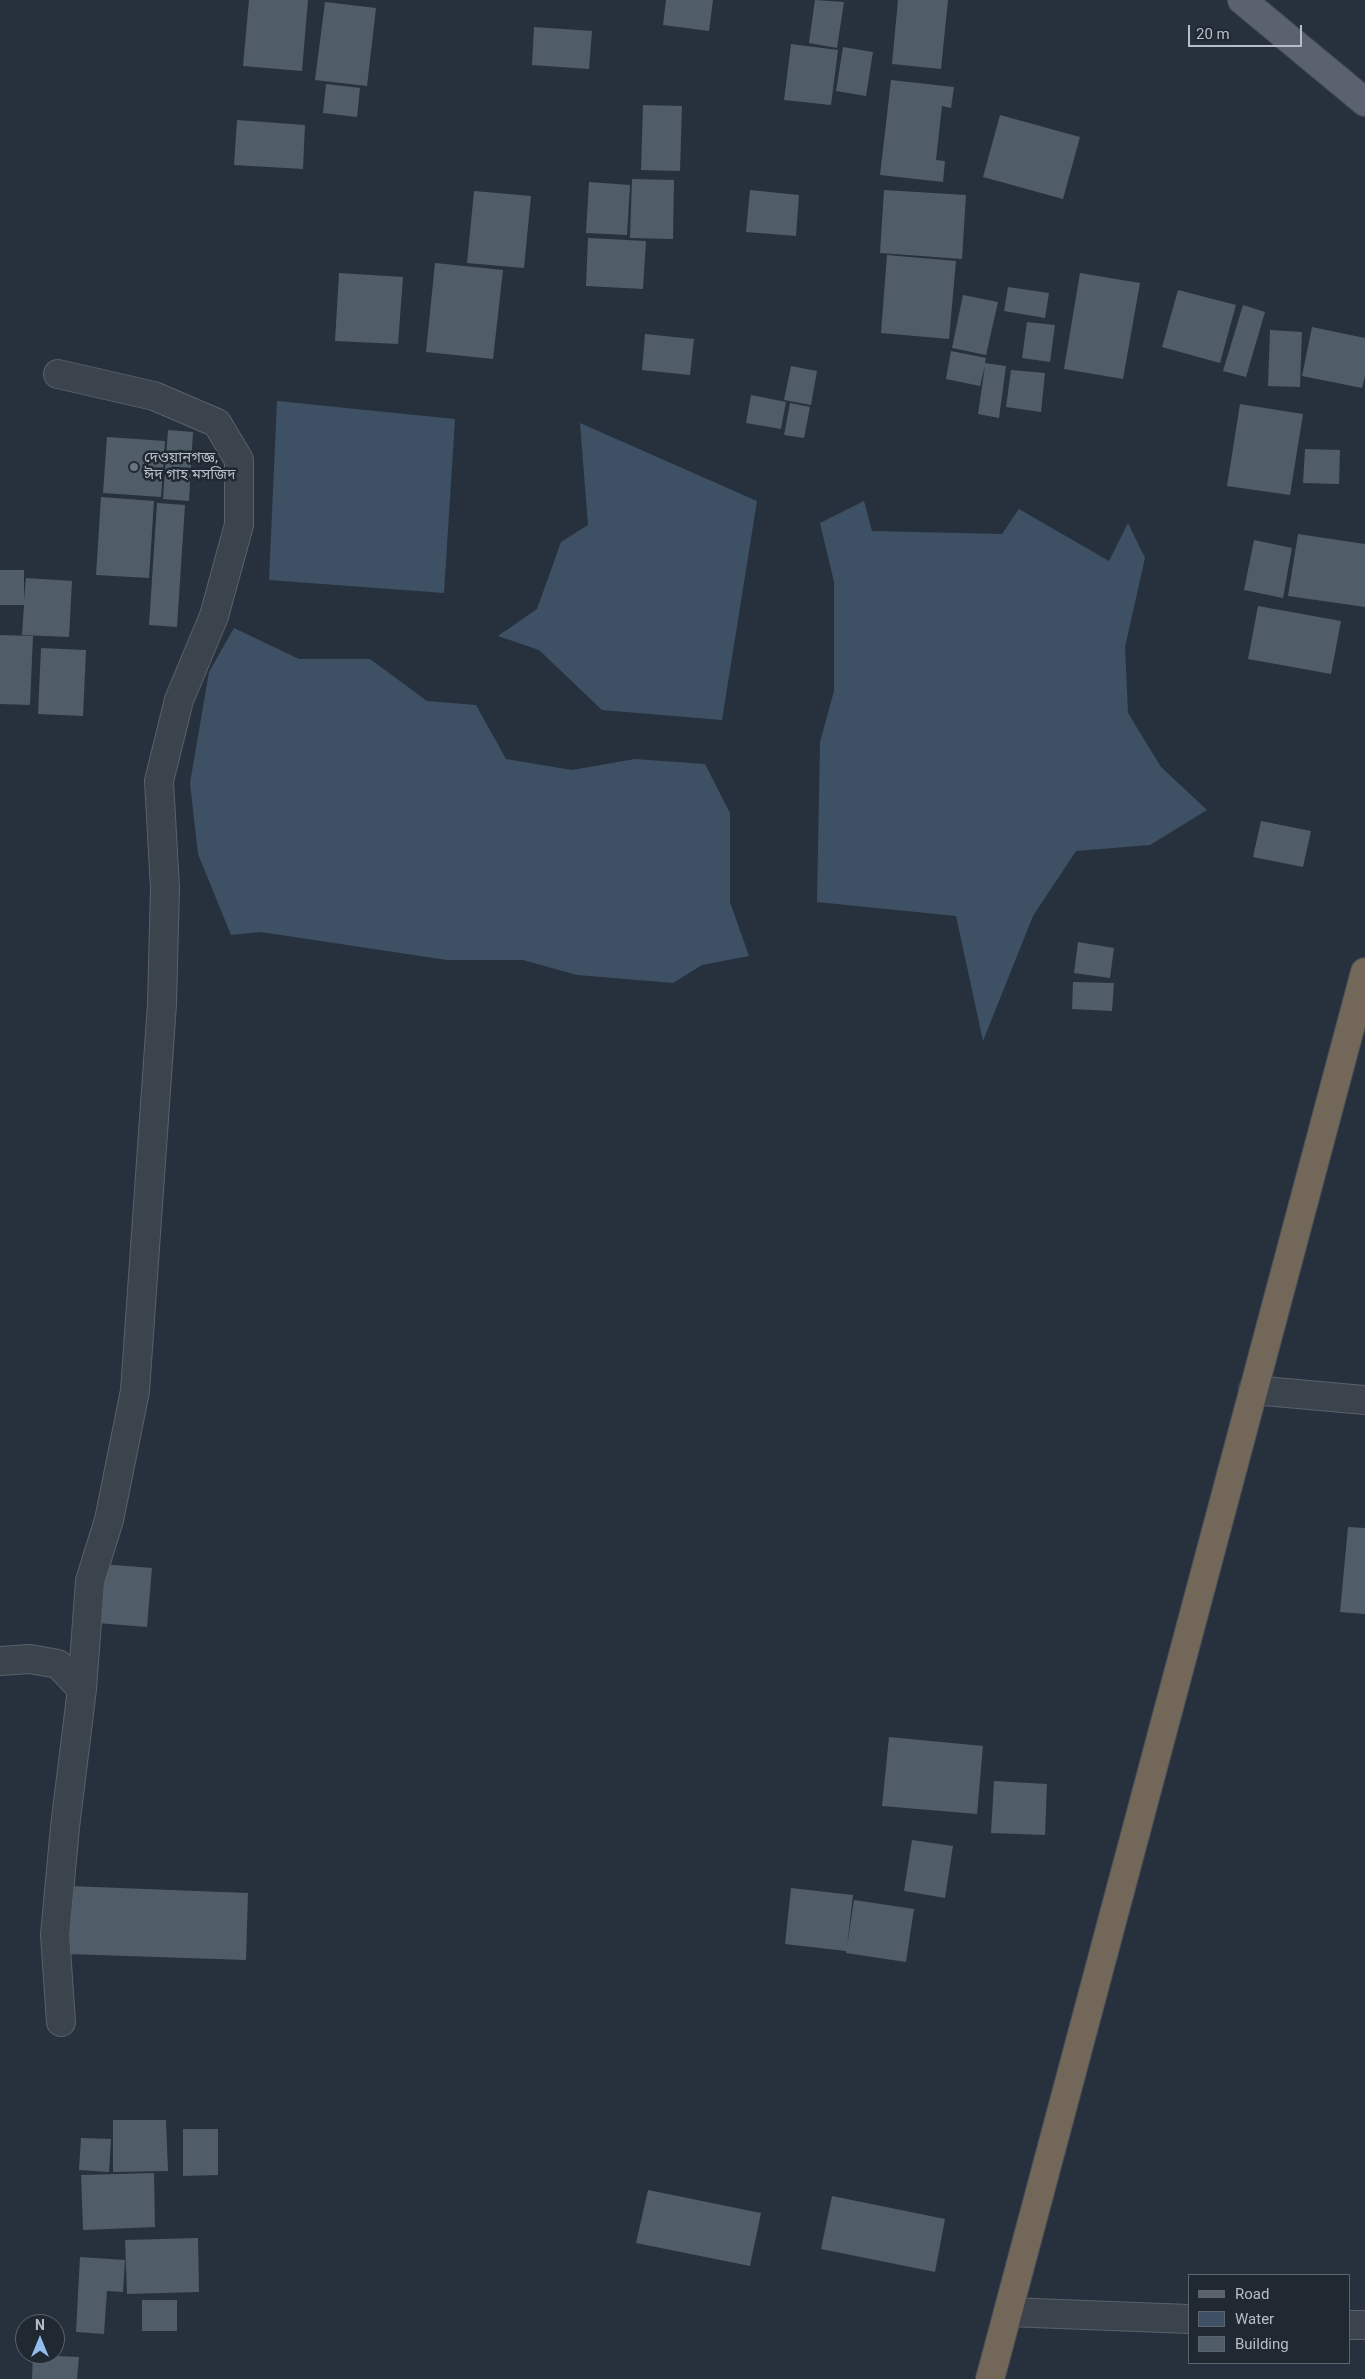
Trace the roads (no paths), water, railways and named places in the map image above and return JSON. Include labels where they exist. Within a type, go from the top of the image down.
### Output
[{"type":"highway","points":[[990,2379],[1252,1390],[1365,972]]},
{"type":"main road","points":[[1242,0],[1365,102]]},
{"type":"street","points":[[58,374],[154,396],[217,423],[239,460],[239,525],[214,616],[179,700],[159,781],[165,888],[162,994],[135,1391],[108,1520],[90,1581],[82,1689],[65,1827],[55,1935],[61,2022]]},
{"type":"street","points":[[1252,1390],[1365,1400]]},
{"type":"street","points":[[0,1661],[30,1659],[58,1664],[82,1689]]},
{"type":"street","points":[[1008,2312],[1188,2319]]},
{"type":"street","points":[[1350,2325],[1365,2326]]},
{"type":"water","points":[[277,401],[455,419],[444,593],[269,580]]},
{"type":"water","points":[[580,423],[757,501],[722,720],[602,710],[539,650],[498,636],[537,609],[561,542],[588,525]]},
{"type":"water","points":[[864,501],[872,531],[1002,534],[1019,509],[1109,561],[1128,523],[1145,558],[1125,647],[1128,713],[1161,767],[1207,810],[1150,845],[1076,851],[1033,916],[983,1041],[956,916],[817,902],[820,742],[834,691],[834,582],[820,523]]},
{"type":"water","points":[[234,628],[299,659],[370,659],[427,701],[476,705],[506,759],[572,770],[635,759],[705,764],[730,813],[730,902],[749,956],[702,965],[673,983],[577,975],[523,960],[447,960],[261,932],[231,935],[198,854],[190,783],[209,672]]},
{"type":"place","name":"দেওয়ানগজ্ঞ, ঈদ গাহ মসজিদ","points":[[134,467]]}]
